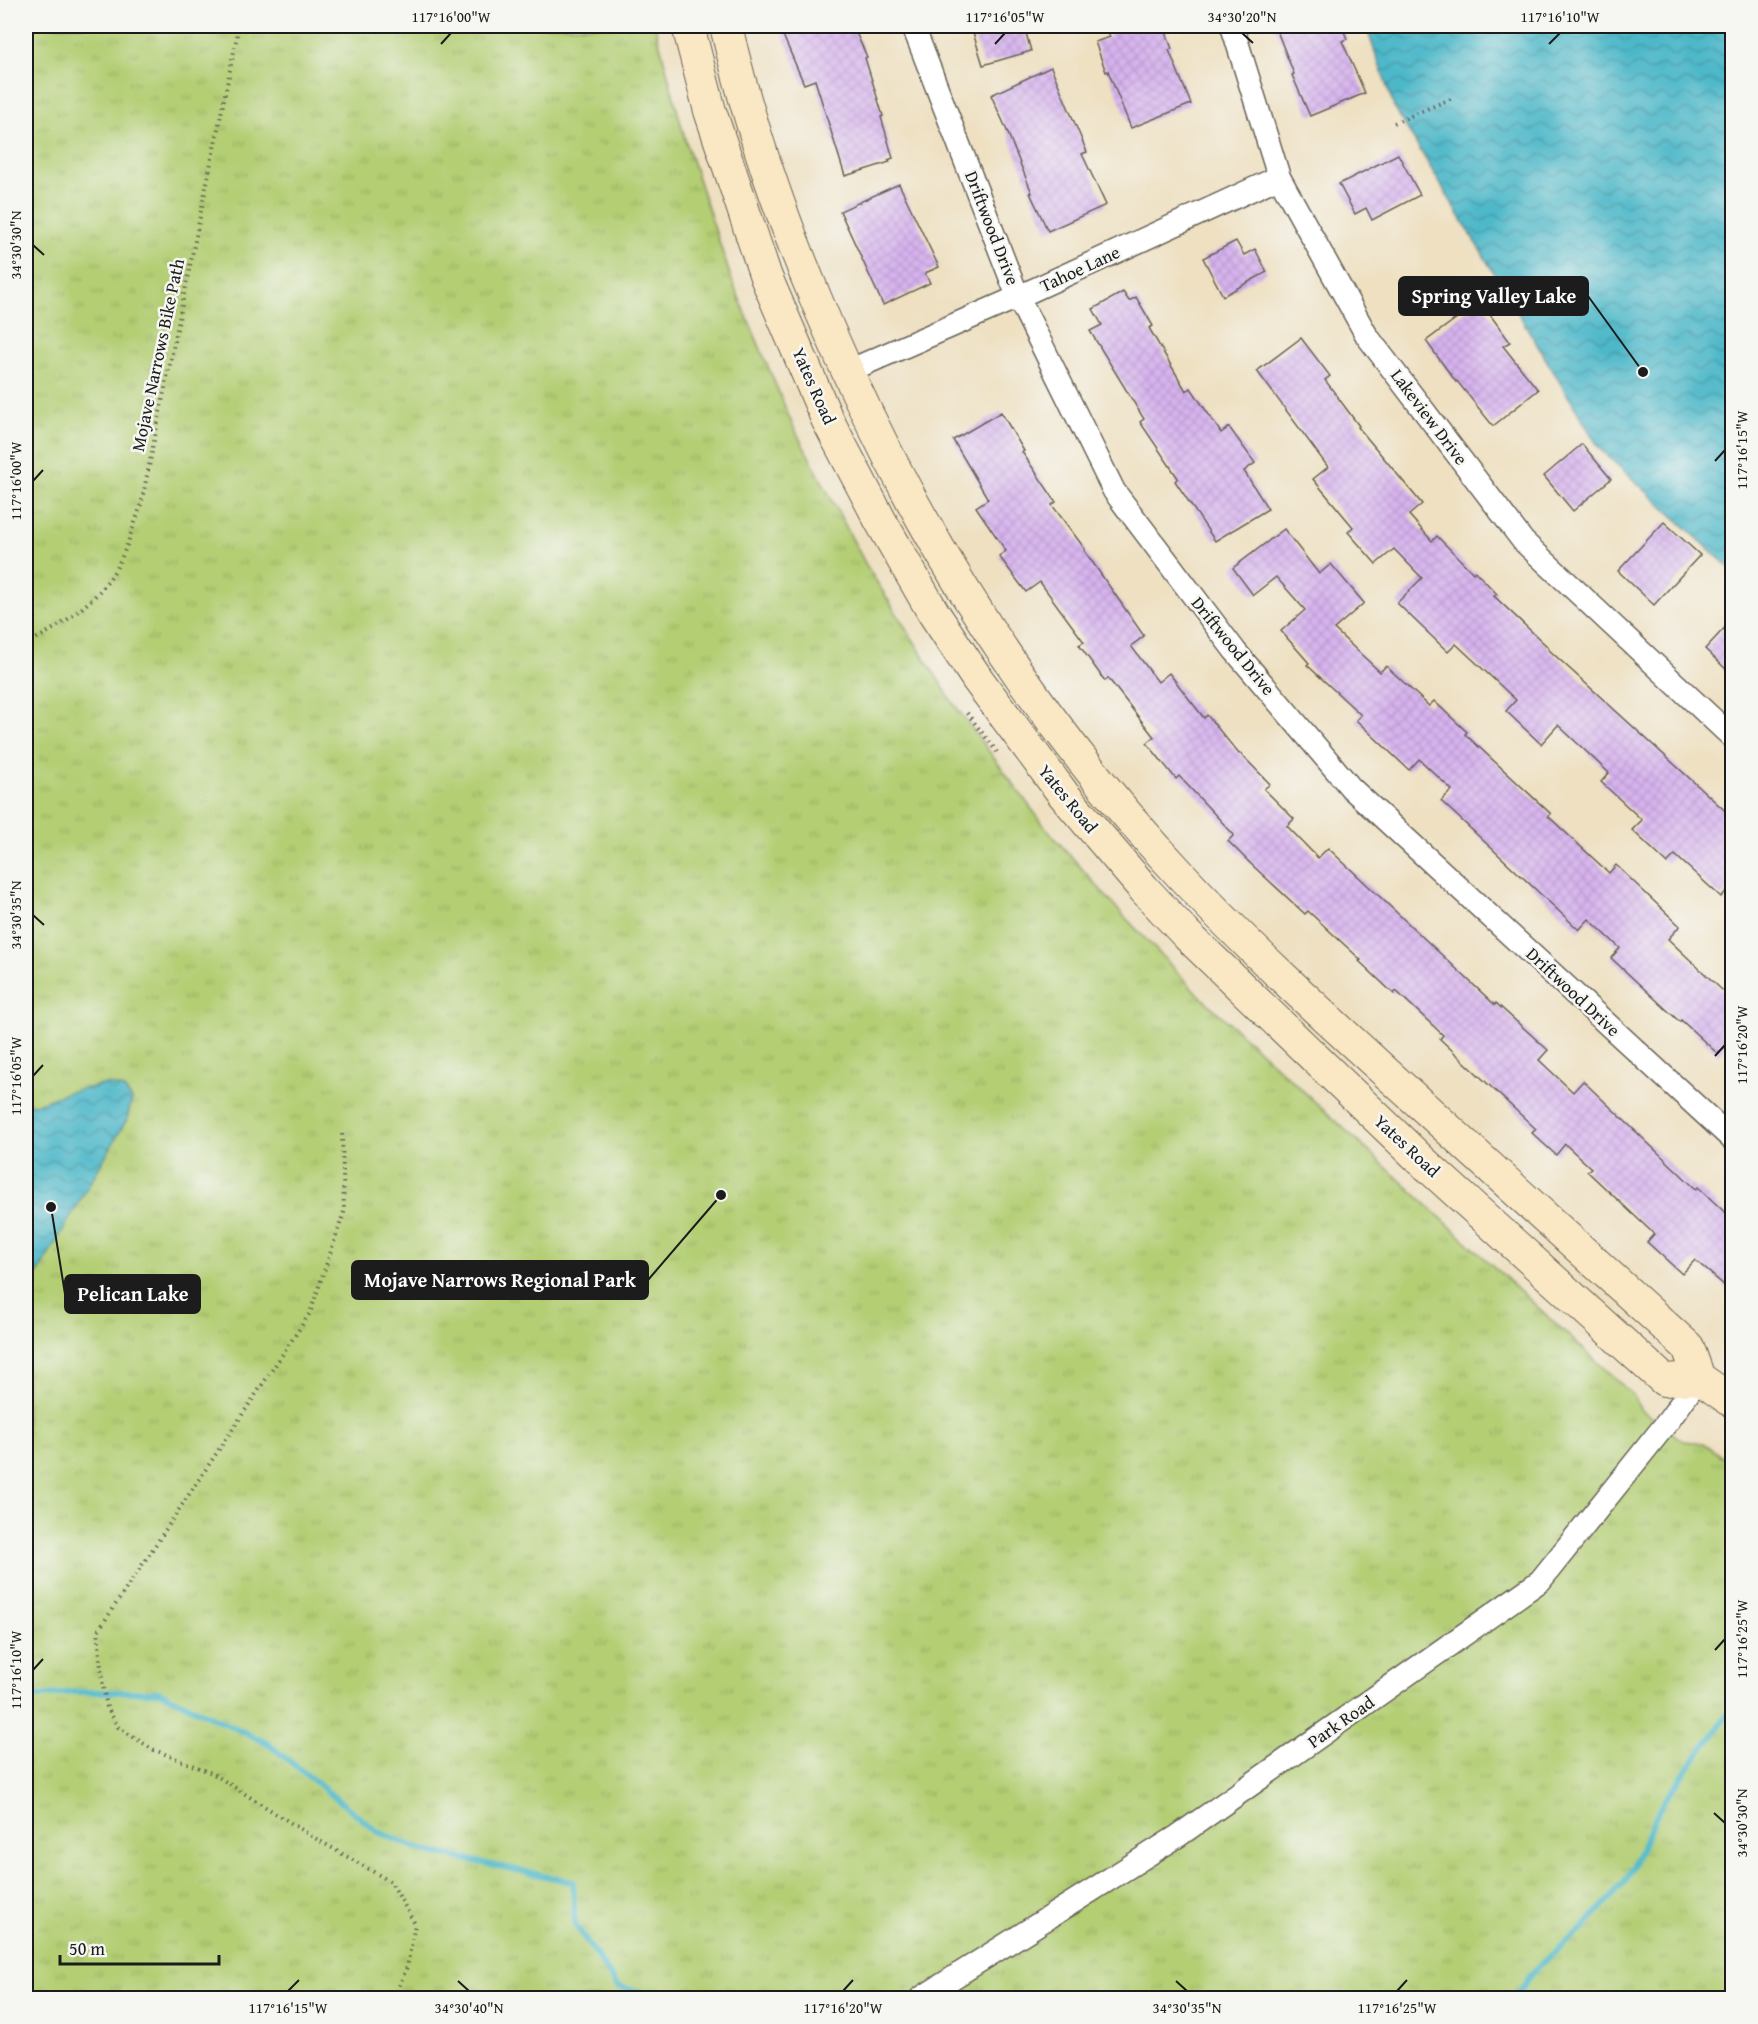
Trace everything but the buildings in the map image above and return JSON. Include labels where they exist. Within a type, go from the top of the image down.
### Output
[{"type":"main road","name":"Yates Road","points":[[688,26],[710,111],[766,276],[827,418],[880,520],[933,612],[1026,747],[1111,851],[1186,934],[1421,1161],[1664,1380],[1699,1378],[1688,1347],[1277,972],[1177,871],[1059,729],[1012,664],[966,594],[910,500],[846,372],[788,232],[743,92],[726,26]]},
{"type":"main road","points":[[1699,1378],[1732,1401]]},
{"type":"street","name":"Driftwood Drive","points":[[913,26],[1018,297],[1114,491],[1235,651],[1343,779],[1732,1139]]},
{"type":"street","name":"Lakeview Drive","points":[[1232,26],[1279,177],[1367,336],[1523,541],[1732,738]]},
{"type":"street","name":"Tahoe Lane","points":[[846,372],[1018,297],[1279,177]]},
{"type":"street","name":"Park Road","points":[[921,1998],[1178,1836],[1540,1581],[1669,1420],[1699,1378]]},
{"type":"path","name":"Mojave Narrows Bike Path","points":[[26,644],[53,631],[82,608],[110,579],[128,543],[137,514],[239,26]]},
{"type":"path","points":[[1394,123],[1453,98]]},
{"type":"path","points":[[342,1134],[344,1212],[310,1313],[98,1631],[102,1681],[107,1707],[118,1728],[152,1749],[212,1773],[391,1882],[415,1924],[407,1967],[394,1998]]},
{"type":"green space","points":[[26,26],[655,26],[685,139],[732,281],[793,426],[866,565],[951,700],[1045,827],[1121,913],[1199,995],[1633,1395],[1640,1409],[1683,1441],[1703,1443],[1732,1464],[1732,1998],[26,1998]]},
{"type":"water","points":[[1366,26],[1732,26],[1732,570],[1600,449],[1394,107]]},
{"type":"water","points":[[107,1084],[123,1088],[132,1099],[127,1119],[26,1294],[26,1105],[40,1103],[68,1092]]},
{"type":"waterway","points":[[26,1698],[72,1692],[159,1692],[267,1743],[378,1832],[422,1850],[573,1882],[575,1924],[617,1986],[659,1998]]},
{"type":"waterway","points":[[1515,1998],[1536,1968],[1580,1931],[1625,1882],[1663,1802],[1732,1709]]},
{"type":"waterway","points":[[777,1998],[784,1995],[809,1998]]},
{"type":"place","name":"Spring Valley Lake","points":[[1643,372]]},
{"type":"place","name":"Mojave Narrows Regional Park","points":[[721,1195]]},
{"type":"place","name":"Pelican Lake","points":[[51,1207]]}]
